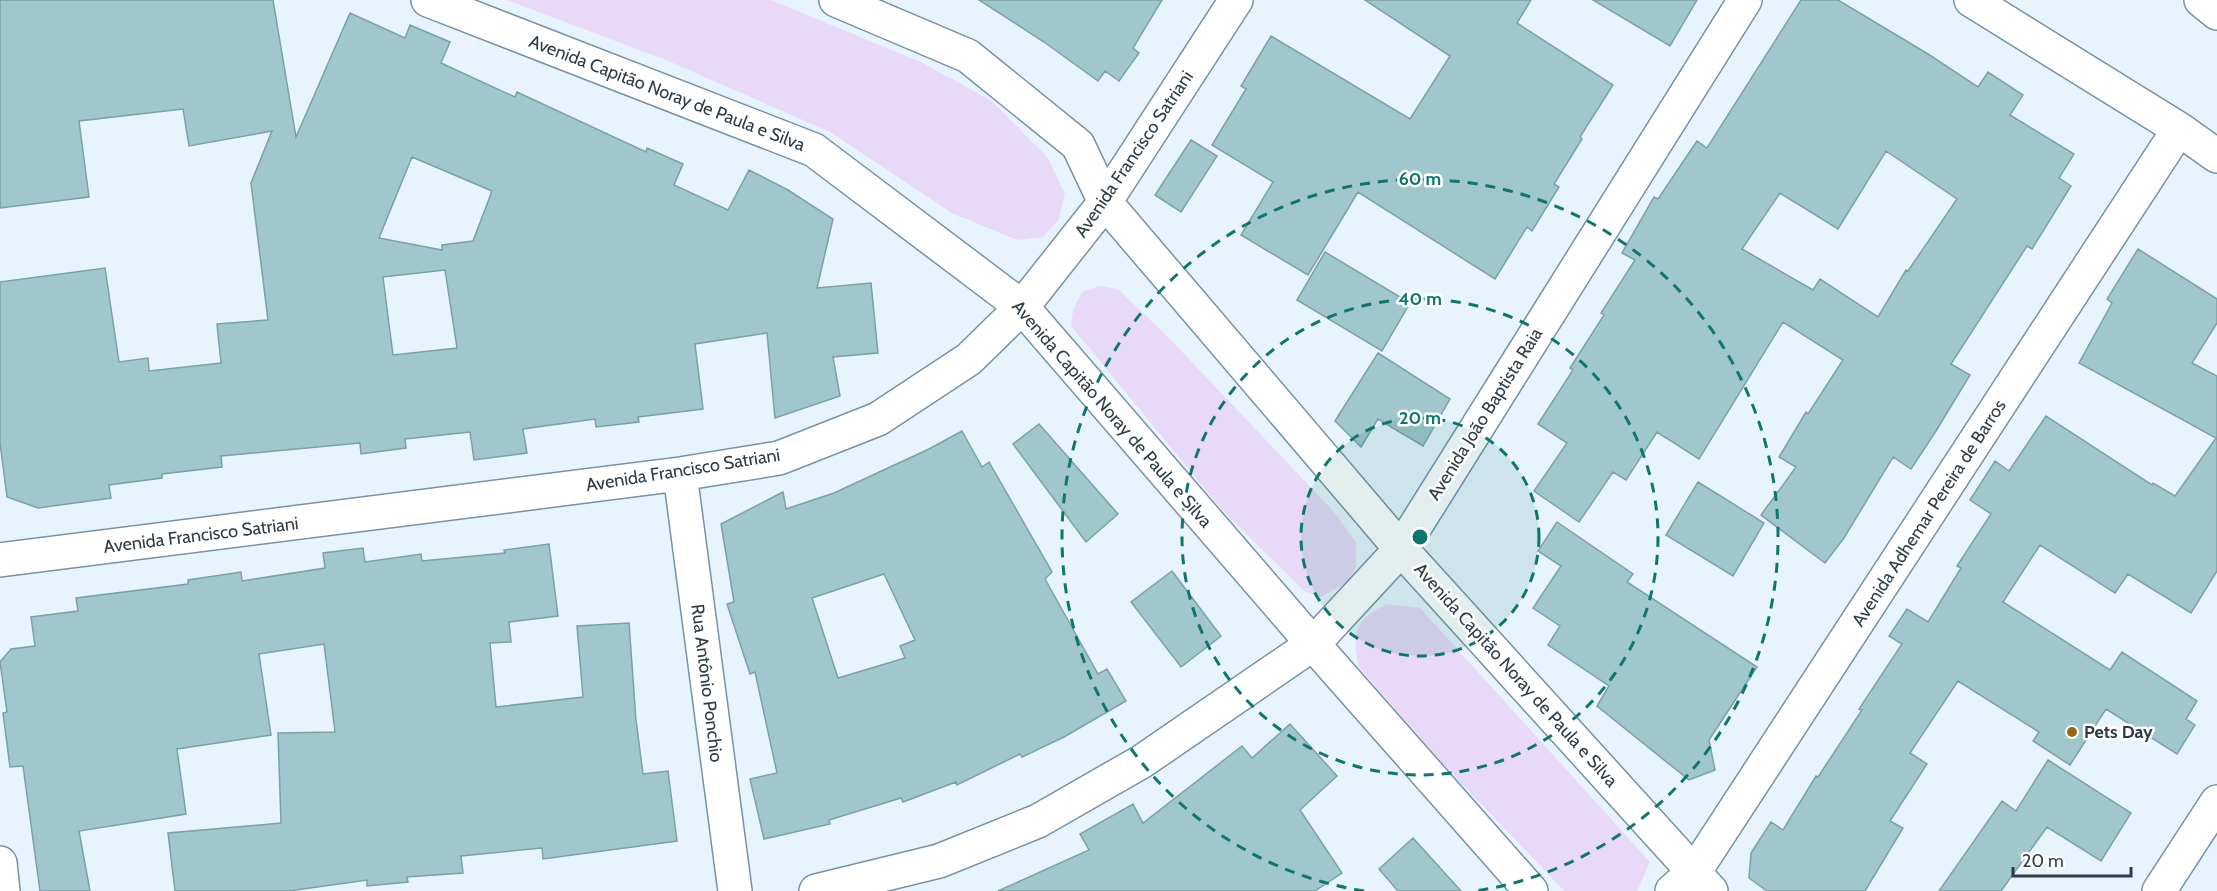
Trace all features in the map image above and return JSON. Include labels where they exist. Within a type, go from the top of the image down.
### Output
[{"type":"main road","name":"Avenida Capitão Noray de Paula e Silva","points":[[428,0],[814,150],[1022,307],[1313,644],[1531,891]]},
{"type":"main road","name":"Avenida Capitão Noray de Paula e Silva","points":[[836,0],[968,56],[1078,145],[1106,202],[1401,549],[1693,884]]},
{"type":"main road","name":"Avenida Francisco Satriani","points":[[0,560],[680,474],[779,458],[878,419],[969,359],[1022,307],[1106,202],[1236,0]]},
{"type":"main road","name":"Avenida João Baptista Raia","points":[[816,891],[939,861],[1038,821],[1141,762],[1313,644],[1401,549],[1745,0]]},
{"type":"main road","points":[[1971,0],[2179,129],[2217,156]]},
{"type":"main road","points":[[2201,0],[2217,13]]},
{"type":"main road","name":"Avenida Adhemar Pereira de Barros","points":[[1693,884],[2179,129]]},
{"type":"main road","name":"Rua Antônio Ponchio","points":[[680,474],[735,891]]},
{"type":"main road","points":[[2164,888],[2217,802]]},
{"type":"main road","points":[[0,863],[3,891]]},
{"type":"shaded area","points":[[507,0],[771,0],[923,63],[992,101],[1048,158],[1065,194],[1058,221],[1043,237],[1017,240],[952,213],[830,132],[666,60]]},
{"type":"shaded area","points":[[1100,286],[1118,289],[1171,340],[1334,512],[1356,542],[1356,566],[1349,581],[1321,597],[1304,591],[1224,512],[1071,326],[1073,310],[1082,292]]},
{"type":"shaded area","points":[[1387,604],[1420,608],[1650,862],[1637,891],[1564,891],[1443,764],[1359,667],[1356,645],[1358,629],[1368,616]]},
{"type":"building","points":[[0,0],[273,0],[296,137],[350,13],[405,38],[410,25],[450,42],[441,63],[515,97],[517,92],[646,152],[647,148],[683,164],[674,185],[728,210],[749,170],[788,190],[833,219],[817,288],[871,283],[878,353],[833,357],[840,396],[775,418],[767,333],[695,344],[703,409],[638,417],[639,422],[596,427],[595,419],[523,429],[527,453],[474,460],[470,432],[405,439],[406,448],[361,454],[360,443],[221,456],[222,467],[162,474],[162,478],[109,485],[111,498],[38,508],[7,497],[0,443],[0,282],[105,268],[119,362],[148,358],[149,371],[221,363],[217,324],[268,320],[251,183],[272,131],[189,146],[183,109],[79,121],[89,197],[0,208]],"holes":[[[412,157],[492,191],[473,241],[442,245],[442,250],[379,238]],[[445,270],[457,348],[393,355],[383,277]]]},
{"type":"building","points":[[979,0],[1162,0],[1133,48],[1139,53],[1119,81],[1105,71],[1098,81],[1044,42]]},
{"type":"building","points":[[1365,0],[1531,0],[1517,23],[1613,85],[1554,184],[1559,187],[1532,231],[1527,227],[1495,279],[1358,192],[1308,275],[1241,235],[1273,182],[1212,145],[1246,89],[1241,86],[1271,36],[1410,119],[1450,56]]},
{"type":"building","points":[[1593,0],[1697,0],[1670,46]]},
{"type":"building","points":[[1801,0],[1838,0],[1978,87],[1988,72],[2023,95],[2010,115],[2074,154],[2059,178],[2071,186],[2032,249],[2027,246],[1951,364],[1970,375],[1936,431],[1911,469],[1893,457],[1844,538],[1825,563],[1761,515],[1796,467],[1779,457],[1806,412],[1808,414],[1843,360],[1783,322],[1699,459],[1657,432],[1626,480],[1613,472],[1579,522],[1534,491],[1567,443],[1538,424],[1573,370],[1570,368],[1604,315],[1601,313],[1635,260],[1622,253],[1654,197],[1658,199],[1697,141],[1707,148]],"holes":[[[1886,151],[1957,199],[1908,271],[1906,270],[1878,317],[1820,279],[1813,290],[1742,249],[1780,193],[1838,229]]]},
{"type":"building","points":[[1191,140],[1217,156],[1181,212],[1155,195]]},
{"type":"building","points":[[2138,249],[2217,299],[2217,323],[2192,363],[2217,376],[2217,571],[2191,613],[2128,574],[2115,593],[2040,545],[2003,602],[2110,670],[2122,652],[2197,701],[2186,719],[2195,725],[2177,754],[2106,709],[2070,765],[2033,741],[2039,732],[1958,681],[1910,753],[1927,764],[1890,821],[1903,828],[1865,891],[1767,891],[1749,878],[1751,853],[1771,822],[1783,830],[1816,776],[1818,777],[1862,710],[1859,709],[1902,644],[1889,636],[1907,609],[1928,622],[1961,568],[1957,566],[1991,514],[1970,500],[1995,461],[2009,471],[2046,416],[2152,485],[2153,483],[2175,496],[2216,438],[2079,363],[2112,303],[2107,299]]},
{"type":"building","points":[[1325,252],[1410,303],[1382,351],[1297,300]]},
{"type":"building","points":[[1378,353],[1450,399],[1423,446],[1378,419],[1361,447],[1335,421]]},
{"type":"building","points":[[1039,424],[1118,514],[1086,542],[1013,444]]},
{"type":"building","points":[[962,431],[982,467],[989,462],[1052,572],[1045,579],[1098,674],[1107,669],[1126,701],[1064,737],[1022,757],[1020,754],[957,785],[956,782],[903,802],[901,798],[829,820],[830,824],[764,839],[750,779],[777,773],[755,672],[750,674],[727,604],[734,602],[721,524],[783,492],[786,509],[834,493],[929,449]],"holes":[[[884,574],[915,640],[900,646],[905,658],[838,678],[812,598]]]},
{"type":"building","points":[[1698,482],[1764,523],[1733,576],[1666,535]]},
{"type":"building","points":[[1557,522],[1633,574],[1627,582],[1757,667],[1709,740],[1715,770],[1689,780],[1597,706],[1609,686],[1548,645],[1560,626],[1533,608],[1561,566],[1538,551]]},
{"type":"building","points":[[549,544],[558,616],[509,622],[511,642],[490,643],[496,707],[583,697],[577,626],[629,623],[636,720],[643,774],[668,771],[677,841],[543,859],[542,848],[461,856],[463,873],[407,877],[408,882],[367,886],[367,880],[289,891],[175,891],[168,833],[281,823],[278,733],[335,732],[324,644],[259,654],[271,735],[177,749],[186,814],[79,831],[90,891],[40,891],[23,766],[10,767],[3,713],[7,712],[0,662],[11,649],[35,646],[31,617],[78,611],[76,598],[188,584],[188,580],[241,572],[242,581],[325,568],[323,553],[363,548],[365,562],[421,554],[422,561],[505,553],[504,550]]},
{"type":"building","points":[[1172,571],[1221,636],[1181,667],[1131,602]]},
{"type":"building","points":[[1290,724],[1337,776],[1300,810],[1342,873],[1315,891],[998,891],[1089,850],[1080,834],[1133,804],[1143,823],[1242,746],[1252,758]]},
{"type":"building","points":[[2048,760],[2131,813],[2101,861],[2047,827],[2001,891],[1939,891],[2002,801],[2016,811]]},
{"type":"building","points":[[1413,838],[1461,891],[1398,891],[1379,869]]},
{"type":"place","name":"Pets Day","points":[[2072,732]]}]
